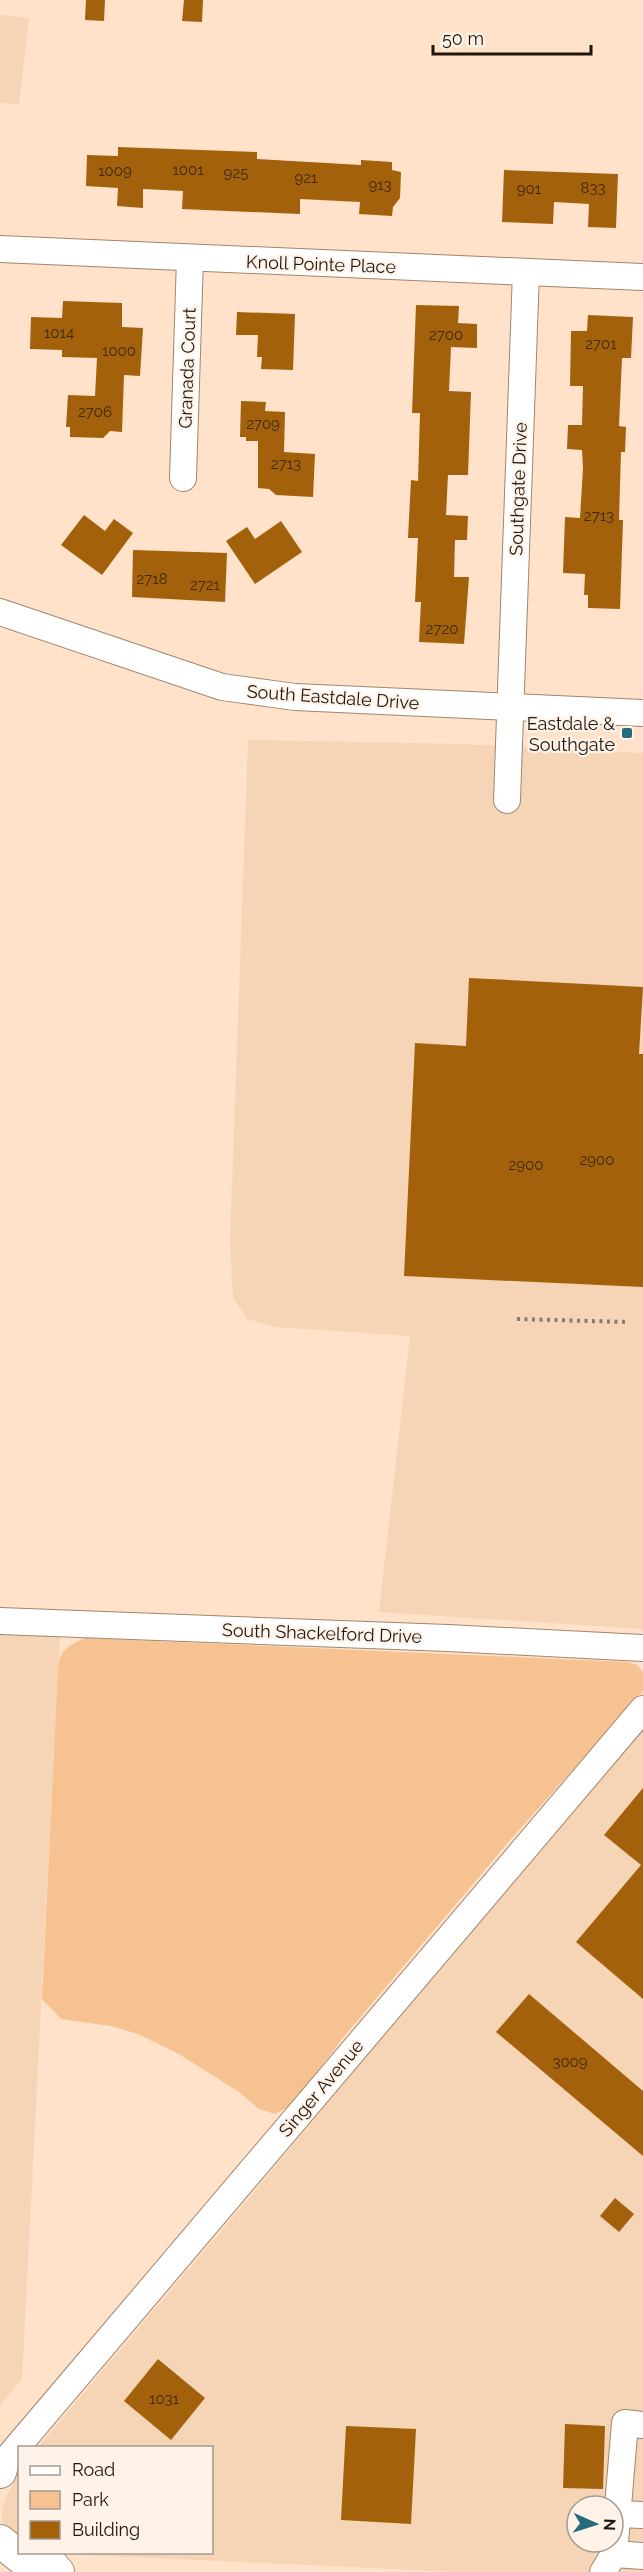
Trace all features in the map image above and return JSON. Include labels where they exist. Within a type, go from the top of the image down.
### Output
[{"type":"main road","points":[[0,2541],[25,2561],[49,2562],[58,2572]]},
{"type":"street","name":"Knoll Pointe Place","points":[[0,249],[643,277]]},
{"type":"street","name":"Granada Court","points":[[183,478],[190,258]]},
{"type":"street","name":"Southgate Drive","points":[[507,800],[526,272]]},
{"type":"street","name":"South Eastdale Drive","points":[[0,612],[222,687],[251,693],[643,713]]},
{"type":"street","name":"South Shackelford Drive","points":[[0,1621],[448,1638],[643,1648]]},
{"type":"street","name":"Singer Avenue","points":[[20,2446],[643,1708]]},
{"type":"street","points":[[631,2483],[633,2452],[625,2423],[643,2425]]},
{"type":"street","name":"Singer Avenue","points":[[1,2468],[18,2448]]},
{"type":"street","points":[[625,2514],[642,2515]]},
{"type":"street","points":[[608,2563],[643,2556]]},
{"type":"path","points":[[517,1318],[627,1322]]},
{"type":"shaded area","points":[[0,15],[29,18],[19,104],[0,103]]},
{"type":"shaded area","points":[[248,740],[459,744],[643,753],[643,1629],[379,1612],[410,1336],[276,1327],[247,1319],[233,1297],[230,1241]]},
{"type":"shaded area","points":[[0,1630],[60,1632],[22,2379],[0,2406]]},
{"type":"shaded area","points":[[643,1730],[643,2572],[458,2572],[67,2554],[213,2554],[213,2446],[39,2446],[254,2192],[456,1947]]},
{"type":"shaded area","points":[[18,2475],[18,2544],[4,2527],[2,2510]]},
{"type":"green space","points":[[85,1638],[628,1662],[637,1665],[643,1672],[643,1691],[511,1839],[346,2034],[292,2105],[275,2114],[259,2109],[239,2092],[179,2054],[138,2034],[111,2026],[61,2019],[42,1999],[58,1669],[66,1649]]},
{"type":"building","points":[[86,0],[105,0],[104,21],[85,20]]},
{"type":"building","points":[[184,0],[203,0],[202,22],[182,21]]},
{"type":"building","points":[[118,147],[257,152],[257,159],[361,165],[361,160],[392,162],[392,170],[401,172],[400,198],[393,207],[392,216],[359,214],[360,202],[300,199],[300,214],[182,209],[183,191],[143,189],[143,208],[117,206],[118,188],[86,186],[87,155],[118,156]]},
{"type":"building","points":[[504,170],[618,174],[616,228],[588,227],[589,204],[554,202],[553,224],[502,222]]},
{"type":"building","points":[[63,301],[122,303],[122,327],[143,328],[140,376],[124,375],[122,432],[110,431],[103,438],[70,437],[70,427],[66,427],[68,395],[95,396],[97,358],[62,357],[62,350],[30,349],[31,317],[62,318]]},
{"type":"building","points":[[416,305],[459,306],[458,323],[477,324],[477,348],[451,347],[449,391],[471,392],[468,475],[448,475],[446,515],[468,516],[467,540],[455,540],[454,577],[469,577],[464,644],[419,642],[421,602],[415,602],[418,538],[408,538],[411,480],[418,481],[420,413],[412,413]]},
{"type":"building","points":[[237,312],[295,314],[293,370],[261,369],[262,357],[257,357],[258,335],[236,335]]},
{"type":"building","points":[[588,315],[633,317],[631,358],[622,358],[619,426],[626,427],[625,452],[621,452],[619,520],[623,520],[620,609],[588,608],[588,595],[584,595],[585,574],[563,573],[565,517],[580,518],[583,468],[582,450],[567,449],[568,425],[582,425],[583,386],[570,386],[571,331],[587,331]]},
{"type":"building","points":[[241,401],[266,402],[265,411],[285,412],[284,452],[315,454],[313,497],[276,495],[269,489],[258,488],[258,441],[246,441],[246,437],[240,437]]},
{"type":"building","points":[[84,515],[105,531],[114,519],[133,533],[102,575],[61,545]]},
{"type":"building","points":[[281,521],[302,552],[255,584],[226,541],[247,527],[255,539]]},
{"type":"building","points":[[133,550],[227,553],[225,602],[132,597]]},
{"type":"building","points":[[469,978],[643,987],[639,1054],[643,1054],[643,1287],[404,1276],[415,1043],[466,1046]]},
{"type":"building","points":[[643,1788],[643,1999],[576,1942],[641,1865],[604,1835]]},
{"type":"building","points":[[529,1994],[643,2091],[643,2156],[496,2032]]},
{"type":"building","points":[[615,2198],[634,2214],[619,2232],[600,2216]]},
{"type":"building","points":[[158,2359],[205,2398],[171,2440],[124,2401]]},
{"type":"building","points":[[565,2424],[605,2426],[603,2489],[563,2488]]},
{"type":"building","points":[[346,2426],[416,2429],[411,2524],[341,2520]]},
{"type":"place","name":"Eastdale & Southgate","points":[[627,733]]}]
